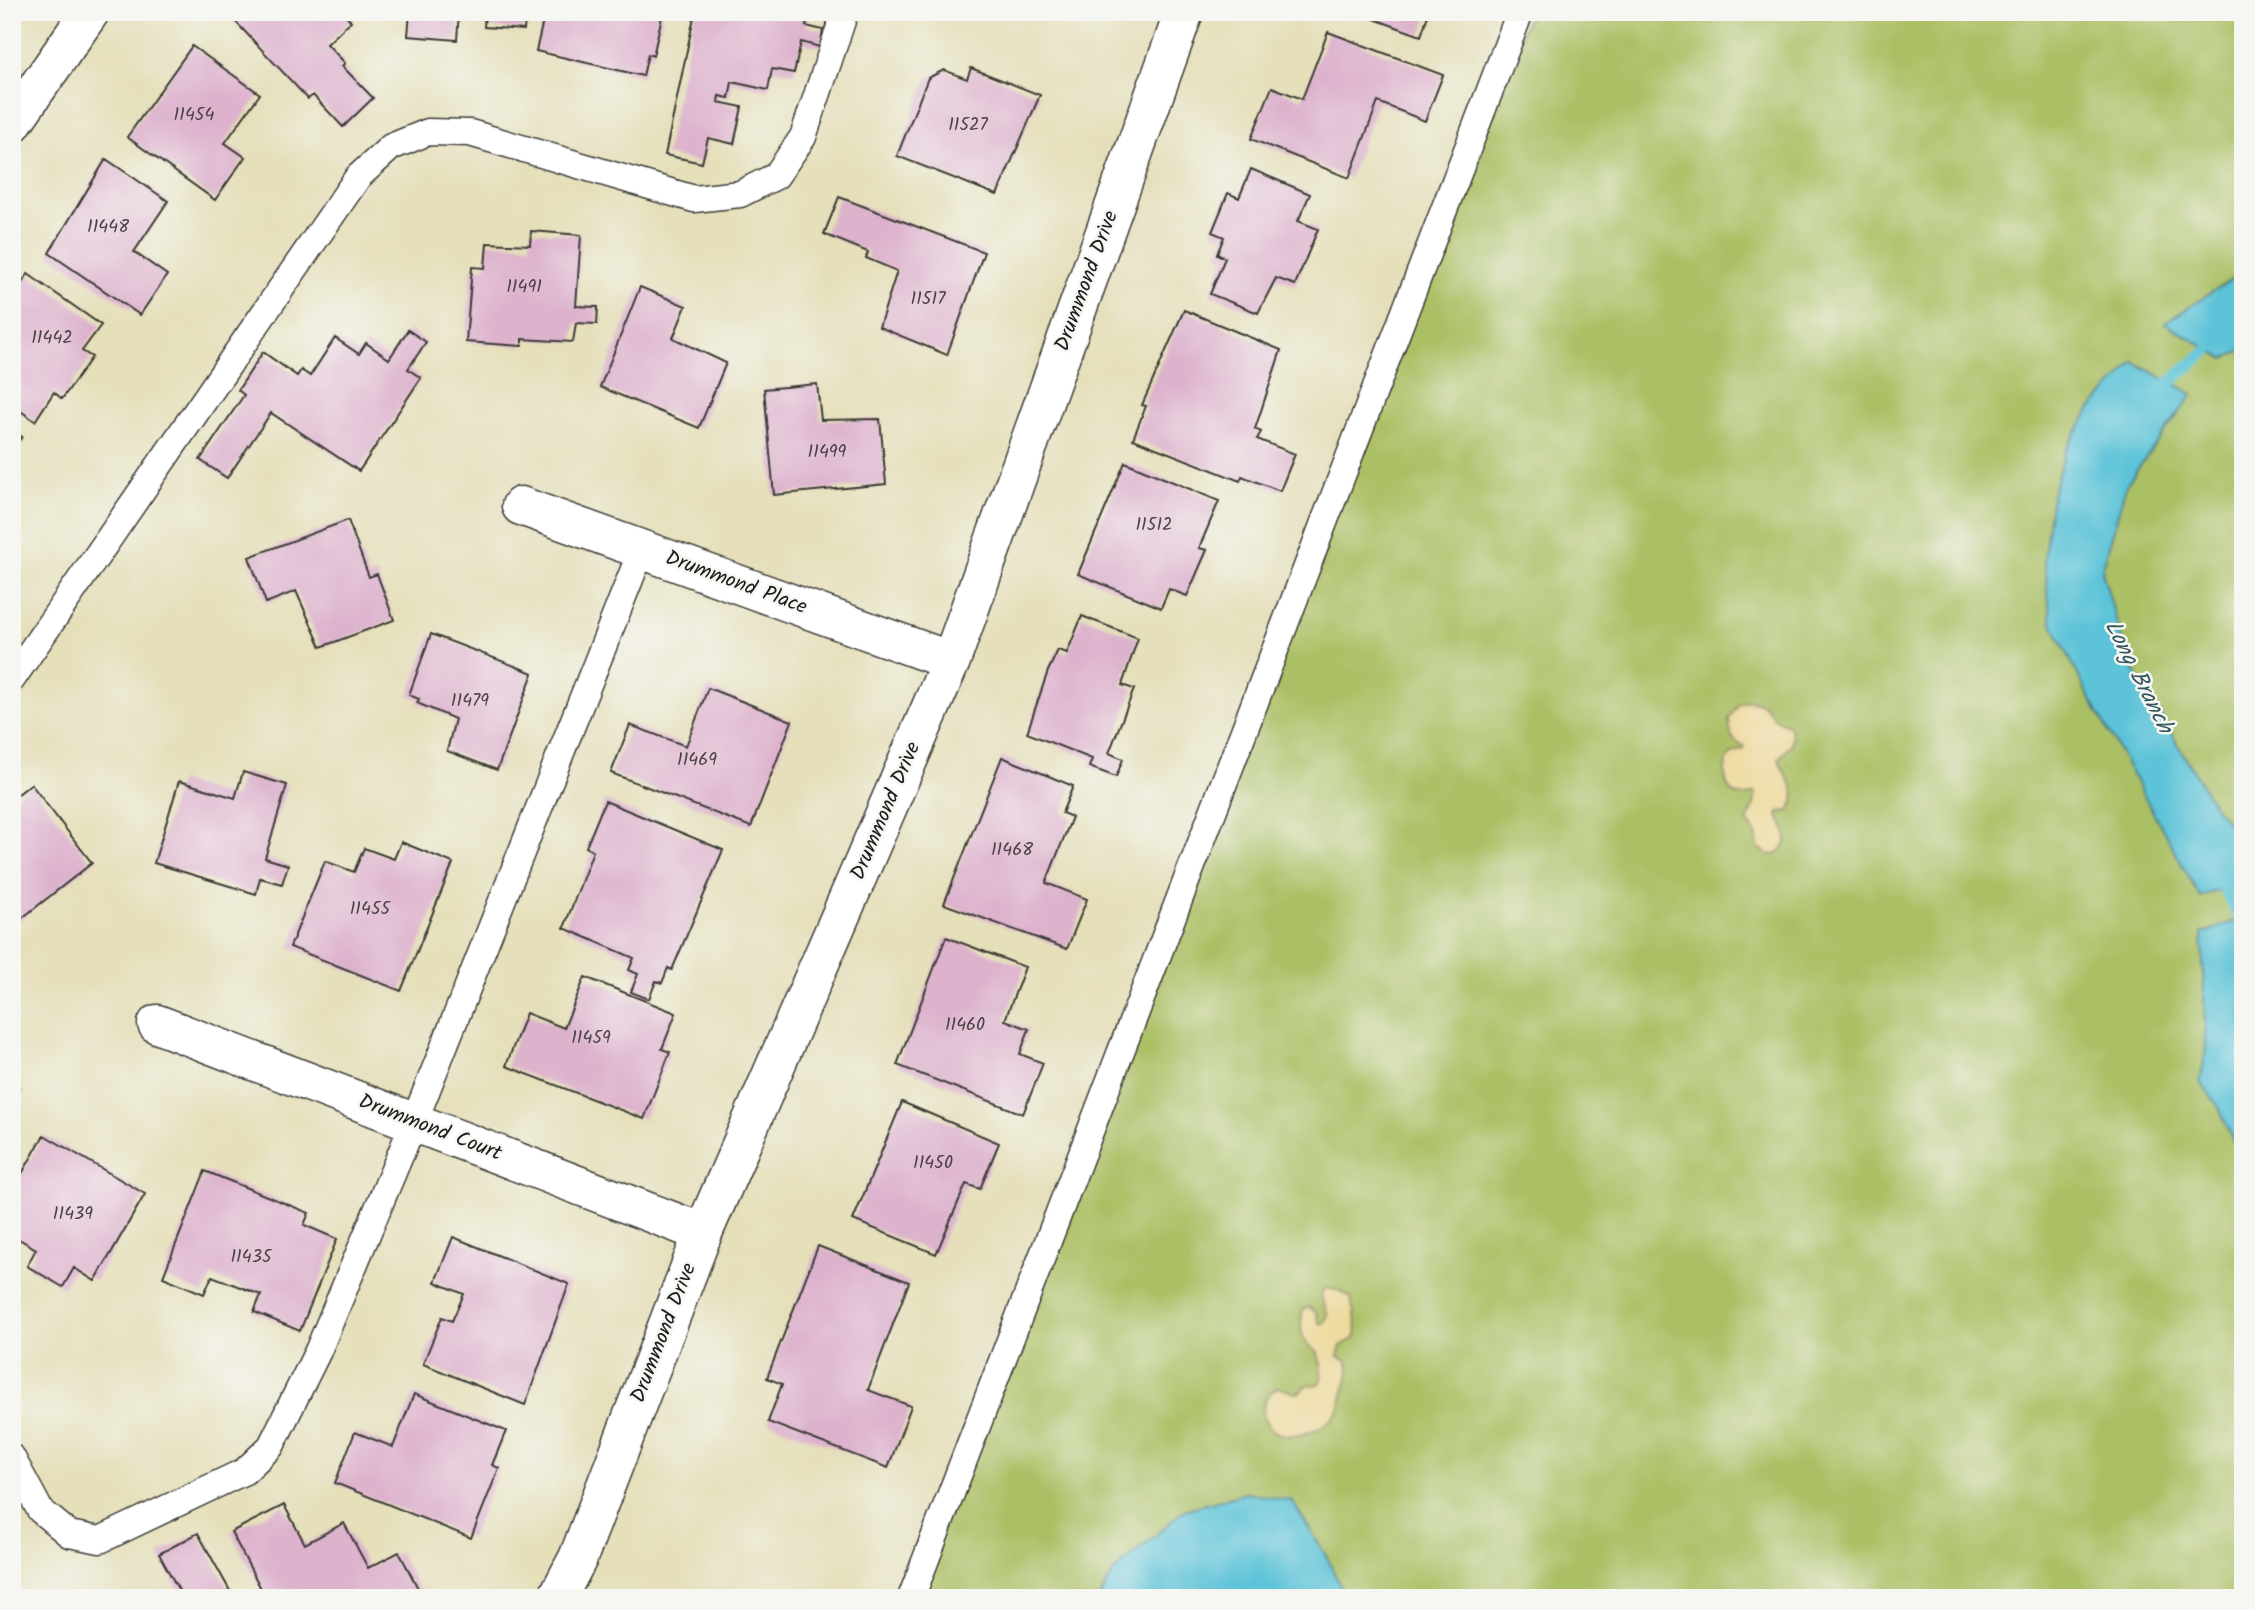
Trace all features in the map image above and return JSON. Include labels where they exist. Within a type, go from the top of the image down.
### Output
[{"type":"street","points":[[12,124],[90,12]]},
{"type":"street","name":"Drummond Drive","points":[[558,1598],[578,1558],[703,1233],[951,661],[1184,12]]},
{"type":"street","name":"Drummond Place","points":[[521,506],[951,661]]},
{"type":"street","name":"Drummond Court","points":[[157,1024],[703,1233]]},
{"type":"lane","points":[[12,679],[358,177],[391,147],[428,132],[470,133],[694,199],[740,194],[776,176],[803,137],[845,12]]},
{"type":"lane","points":[[911,1598],[1520,12]]},
{"type":"lane","points":[[12,1458],[40,1510],[69,1534],[100,1540],[245,1471],[271,1446],[318,1351],[414,1122],[642,550]]},
{"type":"green space","points":[[1530,12],[2243,12],[2243,1598],[893,1598],[1009,1326]]},
{"type":"sand","points":[[1748,700],[1763,704],[1774,718],[1789,726],[1792,735],[1791,745],[1779,758],[1795,797],[1789,811],[1779,812],[1786,842],[1775,855],[1767,854],[1758,847],[1756,834],[1747,821],[1754,807],[1755,793],[1743,797],[1734,794],[1726,780],[1729,757],[1744,749],[1732,736],[1729,718],[1739,704]]},
{"type":"sand","points":[[1324,1288],[1338,1290],[1351,1297],[1356,1323],[1355,1338],[1341,1346],[1338,1356],[1348,1362],[1349,1371],[1339,1409],[1329,1422],[1307,1433],[1277,1433],[1270,1428],[1264,1414],[1263,1407],[1270,1392],[1278,1387],[1300,1392],[1305,1386],[1319,1384],[1321,1380],[1318,1352],[1304,1340],[1301,1323],[1303,1310],[1308,1307],[1316,1312],[1319,1323],[1324,1323],[1328,1315],[1321,1296]]},
{"type":"water","points":[[2243,272],[2243,349],[2225,359],[2165,323]]},
{"type":"water","points":[[2134,362],[2193,394],[2126,485],[2102,571],[2127,658],[2213,804],[2243,842],[2243,882],[2200,897],[2087,693],[2051,621],[2044,558],[2052,494],[2065,452],[2090,410]]},
{"type":"water","points":[[2243,918],[2243,1166],[2219,1107],[2200,1082],[2206,1050],[2202,934]]},
{"type":"water","points":[[1246,1493],[1292,1501],[1328,1559],[1345,1598],[1099,1598],[1114,1572],[1184,1510]]},
{"type":"building","points":[[239,12],[343,12],[351,21],[327,44],[345,63],[342,66],[373,98],[343,127],[313,95],[308,99],[233,19]]},
{"type":"building","points":[[410,12],[459,12],[457,40],[408,36]]},
{"type":"building","points":[[485,12],[526,12],[524,30],[484,27]]},
{"type":"building","points":[[545,12],[663,12],[653,56],[648,54],[643,76],[536,51]]},
{"type":"building","points":[[695,12],[809,12],[806,26],[823,30],[820,47],[801,42],[794,73],[772,69],[768,90],[732,82],[729,98],[719,96],[718,102],[742,107],[734,144],[708,138],[702,163],[665,155]]},
{"type":"building","points":[[1355,12],[1429,12],[1421,36]]},
{"type":"building","points":[[1328,32],[1443,75],[1425,121],[1378,102],[1349,178],[1251,139],[1272,87],[1302,99]]},
{"type":"building","points":[[192,46],[260,94],[225,143],[245,157],[215,200],[127,137]]},
{"type":"building","points":[[971,68],[1040,95],[997,195],[897,156],[928,78],[944,70],[967,79]]},
{"type":"building","points":[[106,159],[168,201],[134,252],[167,275],[140,315],[49,253]]},
{"type":"building","points":[[1251,169],[1310,194],[1298,221],[1318,229],[1295,285],[1276,278],[1258,313],[1210,294],[1225,258],[1217,254],[1224,237],[1212,232],[1228,193],[1239,198]]},
{"type":"building","points":[[839,197],[984,252],[947,355],[879,327],[897,271],[866,258],[868,252],[824,234]]},
{"type":"building","points":[[531,231],[581,235],[576,306],[598,307],[597,324],[576,323],[573,342],[522,339],[522,346],[466,342],[472,267],[485,268],[487,243],[530,245]]},
{"type":"building","points":[[28,274],[101,325],[82,351],[92,357],[62,399],[54,392],[35,421],[12,405],[12,297]]},
{"type":"building","points":[[640,287],[686,306],[673,338],[726,363],[699,428],[600,387]]},
{"type":"building","points":[[1184,310],[1281,350],[1255,429],[1261,432],[1257,439],[1295,454],[1280,491],[1242,476],[1240,481],[1133,439],[1146,406],[1142,405]]},
{"type":"building","points":[[408,330],[426,342],[408,369],[421,378],[359,471],[271,413],[227,478],[200,460],[244,395],[238,390],[263,352],[297,376],[301,370],[310,376],[335,338],[359,354],[366,343],[389,359]]},
{"type":"building","points":[[817,384],[821,420],[880,419],[886,484],[774,495],[764,389]]},
{"type":"building","points":[[12,429],[22,437],[12,450]]},
{"type":"building","points":[[1125,462],[1219,501],[1199,548],[1207,550],[1187,596],[1169,589],[1161,608],[1078,574]]},
{"type":"building","points":[[348,520],[369,577],[377,574],[394,620],[321,647],[296,591],[266,603],[249,557]]},
{"type":"building","points":[[1082,616],[1138,638],[1122,685],[1134,689],[1109,753],[1123,759],[1116,777],[1089,767],[1092,759],[1027,733],[1048,671],[1058,650],[1067,653]]},
{"type":"building","points":[[431,634],[533,673],[497,770],[447,751],[455,719],[417,703],[419,699],[409,695]]},
{"type":"building","points":[[708,688],[792,721],[751,827],[611,773],[630,725],[686,746]]},
{"type":"building","points":[[1002,757],[1073,786],[1062,813],[1072,817],[1046,883],[1087,899],[1067,949],[944,904]]},
{"type":"building","points":[[243,772],[287,785],[265,858],[288,865],[282,884],[260,878],[256,894],[154,863],[179,781],[235,798]]},
{"type":"building","points":[[31,784],[92,863],[12,926],[12,799]]},
{"type":"building","points":[[605,801],[723,850],[672,970],[668,968],[662,983],[656,981],[649,999],[631,992],[638,974],[629,970],[634,958],[564,928],[593,851],[586,847]]},
{"type":"building","points":[[401,842],[453,863],[401,991],[290,947],[325,861],[354,872],[364,848],[394,859]]},
{"type":"building","points":[[946,937],[1025,967],[1005,1020],[1029,1029],[1020,1054],[1043,1063],[1023,1114],[897,1065]]},
{"type":"building","points":[[585,977],[676,1013],[662,1049],[670,1052],[644,1119],[506,1066],[526,1013],[564,1028]]},
{"type":"building","points":[[12,1064],[19,1088],[12,1090]]},
{"type":"building","points":[[902,1102],[999,1143],[980,1189],[966,1184],[936,1254],[853,1220]]},
{"type":"building","points":[[44,1135],[145,1194],[95,1281],[74,1268],[63,1287],[27,1266],[36,1249],[12,1235],[12,1191]]},
{"type":"building","points":[[205,1171],[309,1213],[304,1225],[337,1239],[300,1331],[254,1312],[261,1295],[212,1276],[204,1294],[163,1277]]},
{"type":"building","points":[[453,1237],[569,1284],[525,1405],[423,1364],[442,1317],[452,1321],[464,1294],[435,1282]]},
{"type":"building","points":[[818,1246],[909,1282],[868,1390],[911,1406],[888,1468],[768,1422],[782,1384],[767,1378]]},
{"type":"building","points":[[414,1394],[506,1431],[492,1465],[499,1468],[471,1538],[335,1483],[355,1432],[393,1447]]},
{"type":"building","points":[[284,1505],[305,1544],[344,1523],[368,1568],[399,1552],[421,1594],[414,1598],[266,1598],[231,1532]]},
{"type":"building","points":[[198,1533],[234,1598],[183,1598],[159,1554]]},
{"type":"waterway","name":"Long Branch","points":[[2157,393],[2243,321]]},
{"type":"waterway","name":"Long Branch","points":[[2217,874],[2243,924]]}]
